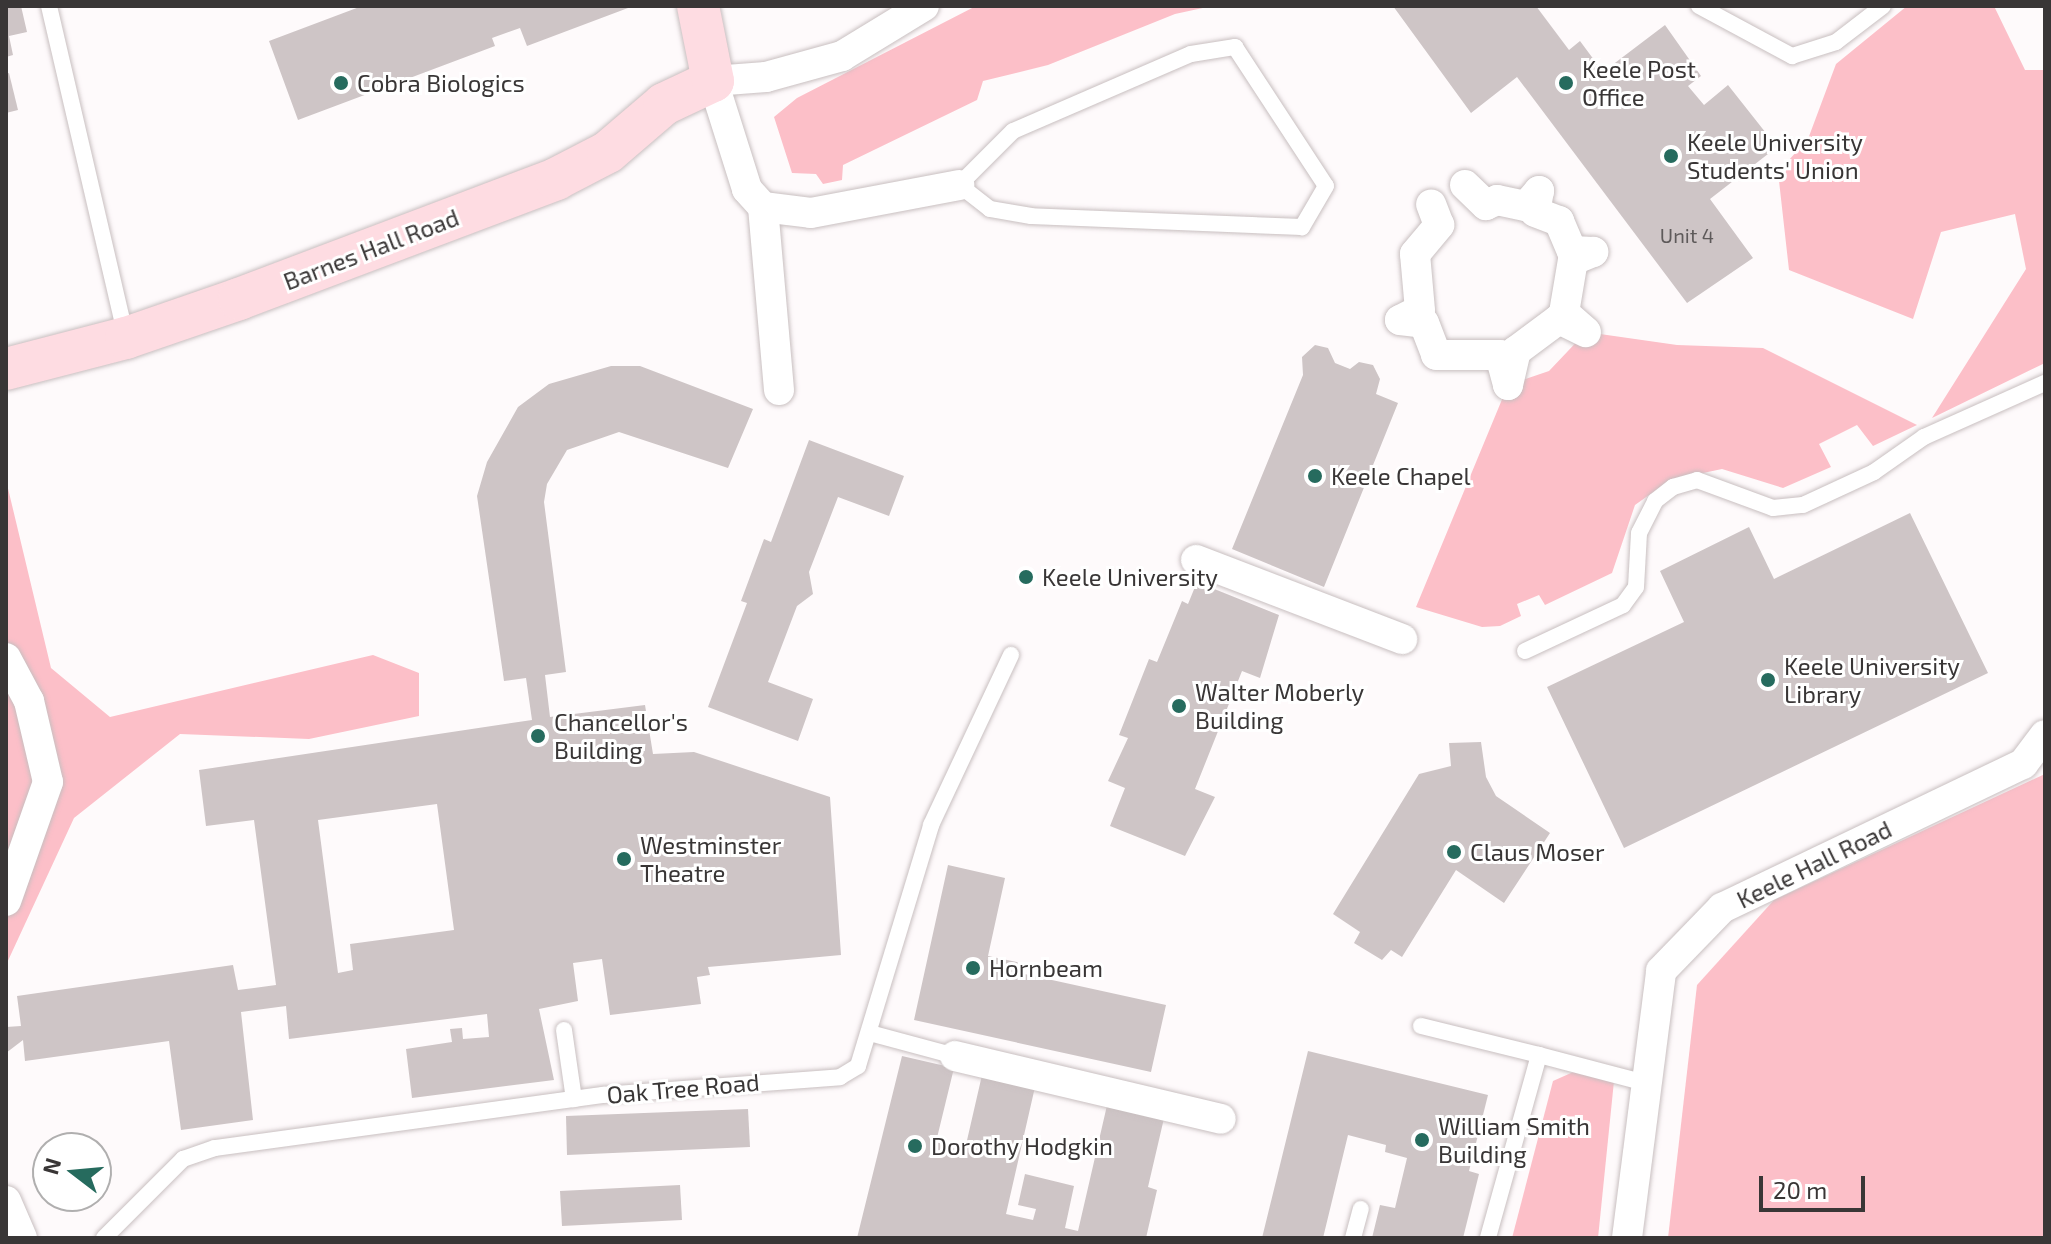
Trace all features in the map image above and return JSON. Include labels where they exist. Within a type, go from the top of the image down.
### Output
[{"type":"street","points":[[698,6],[713,81],[747,189],[763,207],[779,390]]},
{"type":"street","points":[[713,81],[766,77],[842,56],[924,6]]},
{"type":"street","name":"Barnes Hall Road","points":[[6,369],[126,338],[556,179],[608,152],[664,104],[713,81]]},
{"type":"street","points":[[763,207],[811,213],[959,185]]},
{"type":"street","points":[[1465,185],[1486,205],[1497,200],[1526,206],[1539,191],[1535,212],[1559,221],[1572,251],[1593,252],[1573,260],[1564,313],[1586,332],[1559,319],[1516,351],[1508,385],[1500,355],[1436,355],[1424,323],[1400,320],[1420,310],[1415,254],[1439,225],[1431,204],[1456,221],[1474,211],[1465,185]]},
{"type":"street","points":[[1196,560],[1402,639]]},
{"type":"street","points":[[6,658],[29,701],[48,782],[6,901]]},
{"type":"street","name":"Keele Hall Road","points":[[1627,1238],[1661,971],[1722,908],[2023,764],[2045,735]]},
{"type":"street","points":[[955,1056],[1221,1119]]},
{"type":"street","points":[[6,1201],[22,1238]]},
{"type":"lane","points":[[49,6],[126,338]]},
{"type":"lane","points":[[1699,6],[1792,56],[1836,42],[1883,6]]},
{"type":"lane","points":[[1235,47],[1326,186],[1302,227],[1031,216],[990,209],[959,185],[1013,131],[1191,54],[1235,47]]},
{"type":"lane","points":[[1525,651],[1623,605],[1636,587],[1639,533],[1655,501],[1673,487],[1697,480],[1773,508],[1803,505],[1874,472],[1924,437],[2045,383]]},
{"type":"lane","name":"Oak Tree Road","points":[[104,1238],[183,1159],[215,1148],[574,1099],[840,1077],[858,1066],[931,825],[1011,655]]},
{"type":"lane","points":[[1421,1026],[1646,1083]]},
{"type":"lane","points":[[564,1030],[574,1099]]},
{"type":"lane","points":[[870,1033],[955,1056]]},
{"type":"lane","points":[[1488,1238],[1539,1055]]},
{"type":"lane","points":[[1353,1238],[1361,1209]]},
{"type":"shaded area","points":[[976,6],[1212,6],[1175,14],[1048,65],[983,81],[977,100],[843,165],[842,180],[823,184],[816,174],[792,173],[774,117],[797,98]]},
{"type":"shaded area","points":[[1907,6],[1994,6],[2025,70],[2045,70],[2045,363],[1932,418],[2026,269],[2015,214],[1941,232],[1913,319],[1789,270],[1778,172],[1808,139],[1836,64]]},
{"type":"shaded area","points":[[1586,332],[1677,345],[1763,348],[1917,425],[1873,446],[1857,425],[1819,444],[1831,467],[1783,488],[1722,469],[1670,480],[1635,505],[1612,573],[1545,605],[1539,595],[1517,604],[1521,616],[1500,626],[1482,627],[1416,607],[1508,385],[1549,371]]},
{"type":"shaded area","points":[[6,480],[51,668],[110,717],[373,655],[419,673],[419,716],[309,739],[180,734],[74,818],[6,965]]},
{"type":"shaded area","points":[[2045,774],[2045,1238],[1668,1238],[1697,985],[1774,900]]},
{"type":"shaded area","points":[[1580,1069],[1614,1081],[1598,1238],[1512,1238],[1553,1081]]},
{"type":"building","points":[[6,6],[21,6],[27,32],[9,36],[13,55],[6,57]]},
{"type":"building","name":"Cobra Biologics","points":[[362,6],[628,8],[527,46],[520,28],[492,38],[495,46],[298,120],[269,41]]},
{"type":"building","name":"Keele University Students' Union","points":[[1393,6],[1536,6],[1569,50],[1580,41],[1603,72],[1665,25],[1701,76],[1688,86],[1704,105],[1728,85],[1777,147],[1710,199],[1753,258],[1687,303],[1517,77],[1471,113]]},
{"type":"building","points":[[9,73],[18,110],[6,113],[6,74]]},
{"type":"building","name":"Keele Chapel","points":[[1315,345],[1328,348],[1335,363],[1350,369],[1359,362],[1373,365],[1380,379],[1376,394],[1398,403],[1324,587],[1232,549],[1303,375],[1302,357]]},
{"type":"building","name":"Chancellor's Building","points":[[611,366],[640,366],[753,409],[728,468],[619,432],[567,450],[547,484],[544,502],[566,672],[545,675],[550,717],[645,705],[653,754],[694,752],[830,797],[841,955],[708,967],[710,975],[697,977],[701,1004],[610,1015],[602,959],[573,963],[578,1001],[539,1009],[554,1080],[412,1098],[406,1049],[452,1042],[450,1029],[462,1028],[463,1039],[489,1037],[487,1014],[289,1039],[286,1006],[241,1012],[253,1120],[181,1130],[169,1041],[25,1061],[23,1040],[6,1053],[6,1027],[21,1026],[17,996],[233,965],[238,990],[276,985],[254,820],[206,826],[199,770],[532,720],[526,678],[504,681],[477,496],[487,462],[518,407],[549,384]],"holes":[[[437,804],[454,930],[350,944],[353,970],[338,973],[318,820]]]},
{"type":"building","points":[[809,440],[904,476],[889,516],[838,497],[809,572],[813,594],[797,606],[768,682],[813,699],[798,741],[708,707],[747,603],[741,601],[764,539],[771,542]]},
{"type":"building","name":"Keele University Library","points":[[1910,513],[1988,673],[1624,848],[1547,687],[1684,622],[1660,571],[1749,527],[1774,579]]},
{"type":"building","name":"Walter Moberly Building","points":[[1197,582],[1279,615],[1260,678],[1242,671],[1195,789],[1215,797],[1185,856],[1110,826],[1125,788],[1108,781],[1128,738],[1119,735],[1149,659],[1157,662],[1182,601],[1188,604]]},
{"type":"building","name":"Claus Moser","points":[[1481,742],[1486,777],[1496,796],[1550,833],[1504,903],[1456,870],[1402,957],[1391,950],[1382,960],[1354,943],[1360,932],[1333,914],[1419,774],[1451,766],[1449,743]]},
{"type":"building","name":"Hornbeam","points":[[948,865],[1005,878],[988,956],[1022,963],[1020,973],[1166,1005],[1151,1072],[914,1020]]},
{"type":"building","name":"William Smith Building","points":[[1308,1051],[1488,1095],[1469,1171],[1479,1174],[1463,1238],[1372,1238],[1380,1205],[1395,1208],[1407,1158],[1385,1152],[1386,1145],[1348,1135],[1323,1238],[1262,1238]]},
{"type":"building","name":"Dorothy Hodgkin","points":[[902,1056],[954,1068],[936,1142],[965,1149],[982,1075],[1035,1087],[1006,1214],[1033,1220],[1036,1209],[1018,1205],[1025,1174],[1074,1186],[1065,1228],[1078,1231],[1108,1101],[1165,1114],[1148,1187],[1157,1190],[1146,1238],[857,1238]]},
{"type":"building","points":[[748,1109],[750,1147],[567,1155],[566,1116]]},
{"type":"building","points":[[680,1185],[682,1220],[562,1226],[560,1191]]},
{"type":"place","name":"Cobra Biologics","points":[[341,83]]},
{"type":"place","name":"Keele Post Office","points":[[1566,83]]},
{"type":"place","name":"Keele University Students' Union","points":[[1671,156]]},
{"type":"place","name":"Keele Chapel","points":[[1315,476]]},
{"type":"place","name":"Keele University","points":[[1026,577]]},
{"type":"place","name":"Keele University Library","points":[[1768,680]]},
{"type":"place","name":"Walter Moberly Building","points":[[1179,706]]},
{"type":"place","name":"Chancellor's Building","points":[[538,736]]},
{"type":"place","name":"Claus Moser","points":[[1454,852]]},
{"type":"place","name":"Westminster Theatre","points":[[624,859]]},
{"type":"place","name":"Hornbeam","points":[[973,968]]},
{"type":"place","name":"William Smith Building","points":[[1422,1140]]},
{"type":"place","name":"Dorothy Hodgkin","points":[[915,1146]]}]
